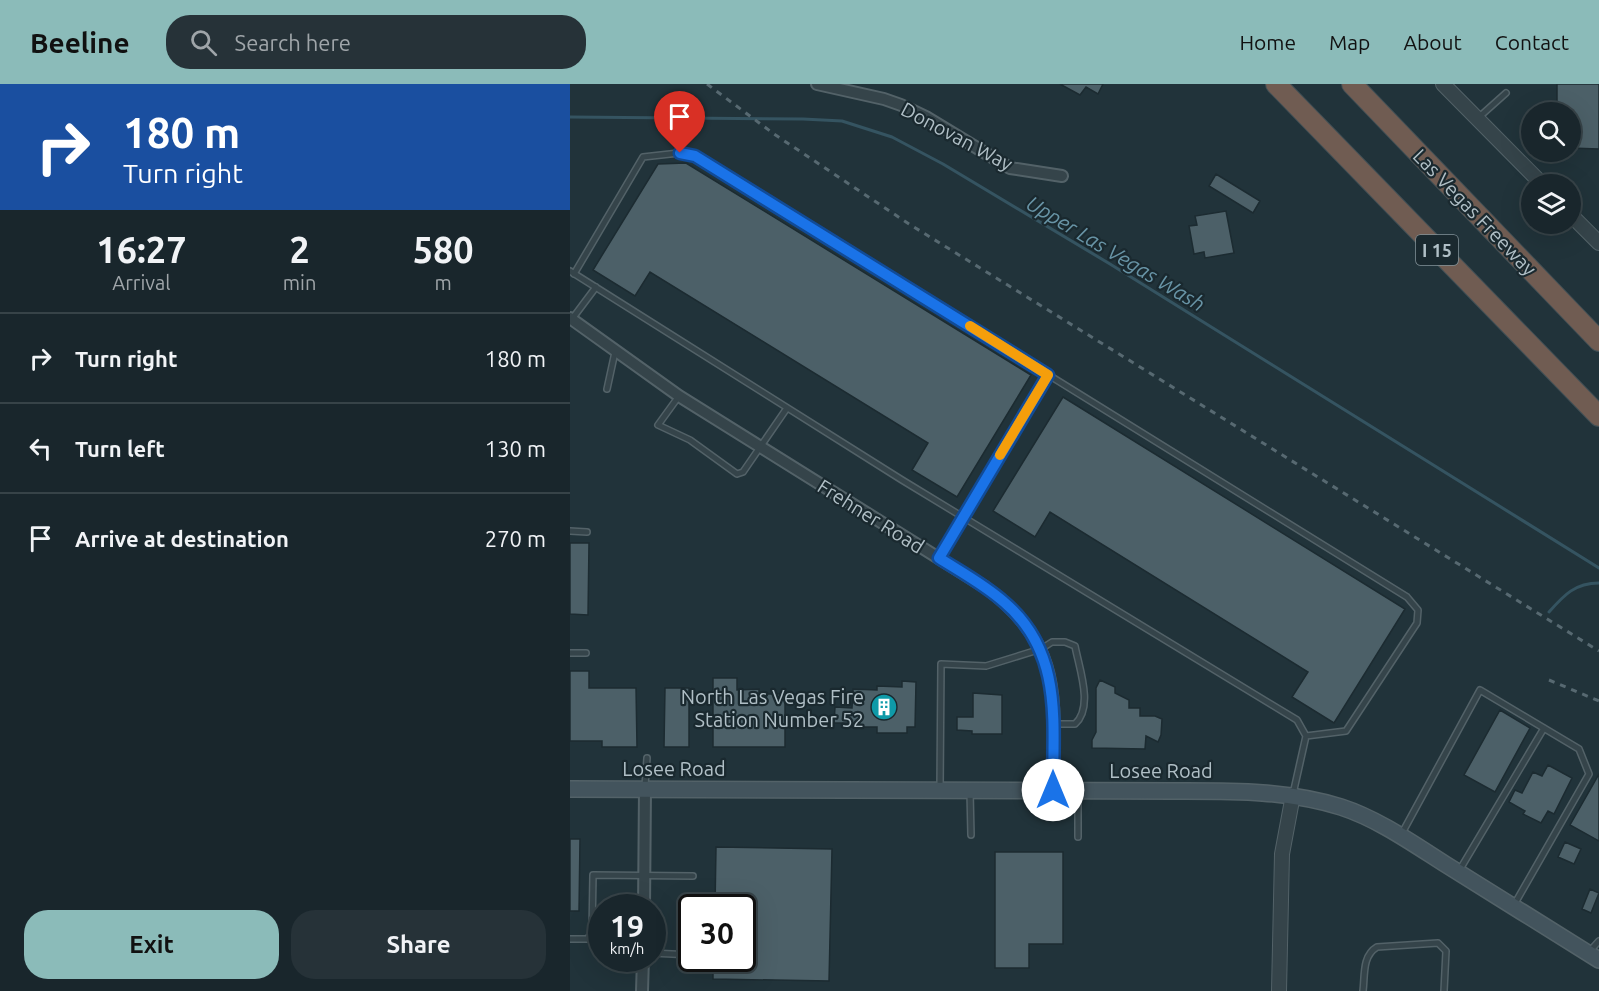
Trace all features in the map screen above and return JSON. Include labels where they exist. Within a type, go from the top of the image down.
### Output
[{"type":"highway","name":"I 15","points":[[1276,84],[1599,416]]},
{"type":"highway","name":"Las Vegas Freeway","points":[[1352,84],[1599,341]]},
{"type":"main road","name":"Losee Road","points":[[570,789],[1053,790],[1259,792],[1293,795],[1342,807],[1400,836],[1593,956]]},
{"type":"street","name":"Donovan Way","points":[[817,84],[902,105],[1010,168],[1062,176]]},
{"type":"street","points":[[1443,84],[1532,174]]},
{"type":"street","points":[[1581,225],[1599,243]]},
{"type":"street","name":"Frehner Road","points":[[571,318],[615,352],[679,396],[939,558],[1004,602],[1026,625],[1041,649],[1050,679],[1053,790]]},
{"type":"street","points":[[644,894],[645,789]]},
{"type":"street","points":[[1279,991],[1282,854],[1293,795]]},
{"type":"street","points":[[642,991],[643,972]]},
{"type":"lane","points":[[1478,119],[1506,93]]},
{"type":"lane","points":[[1293,795],[1306,736],[1297,720],[963,517],[572,272],[643,157],[680,153],[695,156],[1407,597],[1418,610],[1418,622],[1346,731],[1306,736]]},
{"type":"lane","points":[[571,318],[596,287]]},
{"type":"lane","points":[[607,389],[615,352]]},
{"type":"lane","points":[[939,558],[1048,375]]},
{"type":"lane","points":[[679,396],[658,425],[690,440],[737,474],[743,472],[787,408]]},
{"type":"lane","points":[[570,531],[587,532]]},
{"type":"lane","points":[[940,790],[941,664],[986,666],[1041,649],[1052,642],[1065,642],[1075,646],[1085,709],[1076,724],[1053,724]]},
{"type":"lane","points":[[570,653],[586,653]]},
{"type":"lane","points":[[1400,836],[1480,690],[1579,749],[1589,774],[1513,906]]},
{"type":"lane","points":[[1458,872],[1544,728]]},
{"type":"lane","points":[[645,789],[646,758]]},
{"type":"lane","points":[[970,790],[971,835]]},
{"type":"lane","points":[[1078,791],[1078,837]]},
{"type":"lane","points":[[570,939],[587,939],[591,933],[593,875],[693,876]]},
{"type":"lane","points":[[1593,956],[1599,941]]},
{"type":"lane","points":[[1363,991],[1369,952],[1377,947],[1429,943],[1438,943],[1446,951],[1444,991]]},
{"type":"building","points":[[1060,84],[1103,84],[1098,94],[1086,87],[1080,95]]},
{"type":"building","points":[[1557,84],[1599,84],[1599,149],[1581,148],[1581,102],[1557,102]]},
{"type":"building","points":[[686,163],[1031,375],[957,497],[912,470],[928,443],[650,272],[635,296],[593,270],[658,164]]},
{"type":"building","points":[[1216,174],[1260,201],[1253,213],[1209,186]]},
{"type":"building","points":[[1226,211],[1234,253],[1205,258],[1204,252],[1194,254],[1189,226],[1197,225],[1195,216]]},
{"type":"building","points":[[1063,397],[1405,609],[1334,723],[1292,697],[1308,672],[1050,512],[1035,537],[993,511]]},
{"type":"building","points":[[570,543],[589,543],[588,615],[570,614]]},
{"type":"building","points":[[570,671],[589,671],[589,688],[636,688],[637,747],[602,747],[602,741],[570,741]]},
{"type":"building","points":[[713,678],[737,678],[737,690],[759,689],[759,694],[785,694],[785,747],[713,747]]},
{"type":"building","points":[[1100,680],[1115,687],[1115,693],[1129,700],[1129,708],[1140,708],[1140,716],[1155,716],[1162,719],[1158,742],[1146,736],[1145,749],[1092,748],[1092,740],[1096,732],[1096,688]]},
{"type":"building","name":"North Las Vegas Fire Station Number 52","points":[[902,681],[916,682],[915,727],[907,727],[907,733],[877,733],[877,727],[852,727],[852,723],[834,723],[835,707],[852,708],[853,689],[877,690],[877,686],[902,687]]},
{"type":"building","points":[[665,688],[689,688],[689,747],[664,747]]},
{"type":"building","points":[[973,693],[1002,695],[1002,734],[972,734],[972,731],[957,730],[957,717],[973,717]]},
{"type":"building","points":[[1500,710],[1530,728],[1495,792],[1464,775]]},
{"type":"building","points":[[1548,765],[1572,778],[1554,814],[1548,811],[1541,823],[1523,814],[1525,811],[1509,802],[1515,790],[1522,793],[1533,772],[1542,776]]},
{"type":"building","points":[[1599,774],[1599,841],[1570,825]]},
{"type":"building","points":[[570,839],[580,839],[579,911],[570,911]]},
{"type":"building","points":[[1565,842],[1581,849],[1574,864],[1558,857]]},
{"type":"building","points":[[716,847],[832,849],[829,981],[713,979],[713,972],[756,972],[756,894],[715,894]]},
{"type":"building","points":[[995,852],[1063,852],[1063,944],[1029,944],[1029,968],[995,968]]},
{"type":"building","points":[[1590,889],[1599,893],[1591,913],[1582,909]]},
{"type":"waterway","name":"Upper Las Vegas Wash","points":[[570,117],[842,121],[892,137],[943,164],[1110,264],[1599,568]]},
{"type":"waterway","points":[[1549,612],[1571,591],[1583,585],[1599,583]]},
{"type":"railway","points":[[707,84],[774,134],[909,224],[1599,651]]},
{"type":"railway","points":[[1549,680],[1599,701]]},
{"type":"slow traffic","points":[[970,326],[1048,375],[1000,455]]},
{"type":"place","name":"North Las Vegas Fire Station Number 52","points":[[884,707]]},
{"type":"route","points":[[680,153],[695,156],[1048,375],[939,558],[1004,602],[1035,636],[1050,679],[1053,709],[1053,790]]}]
